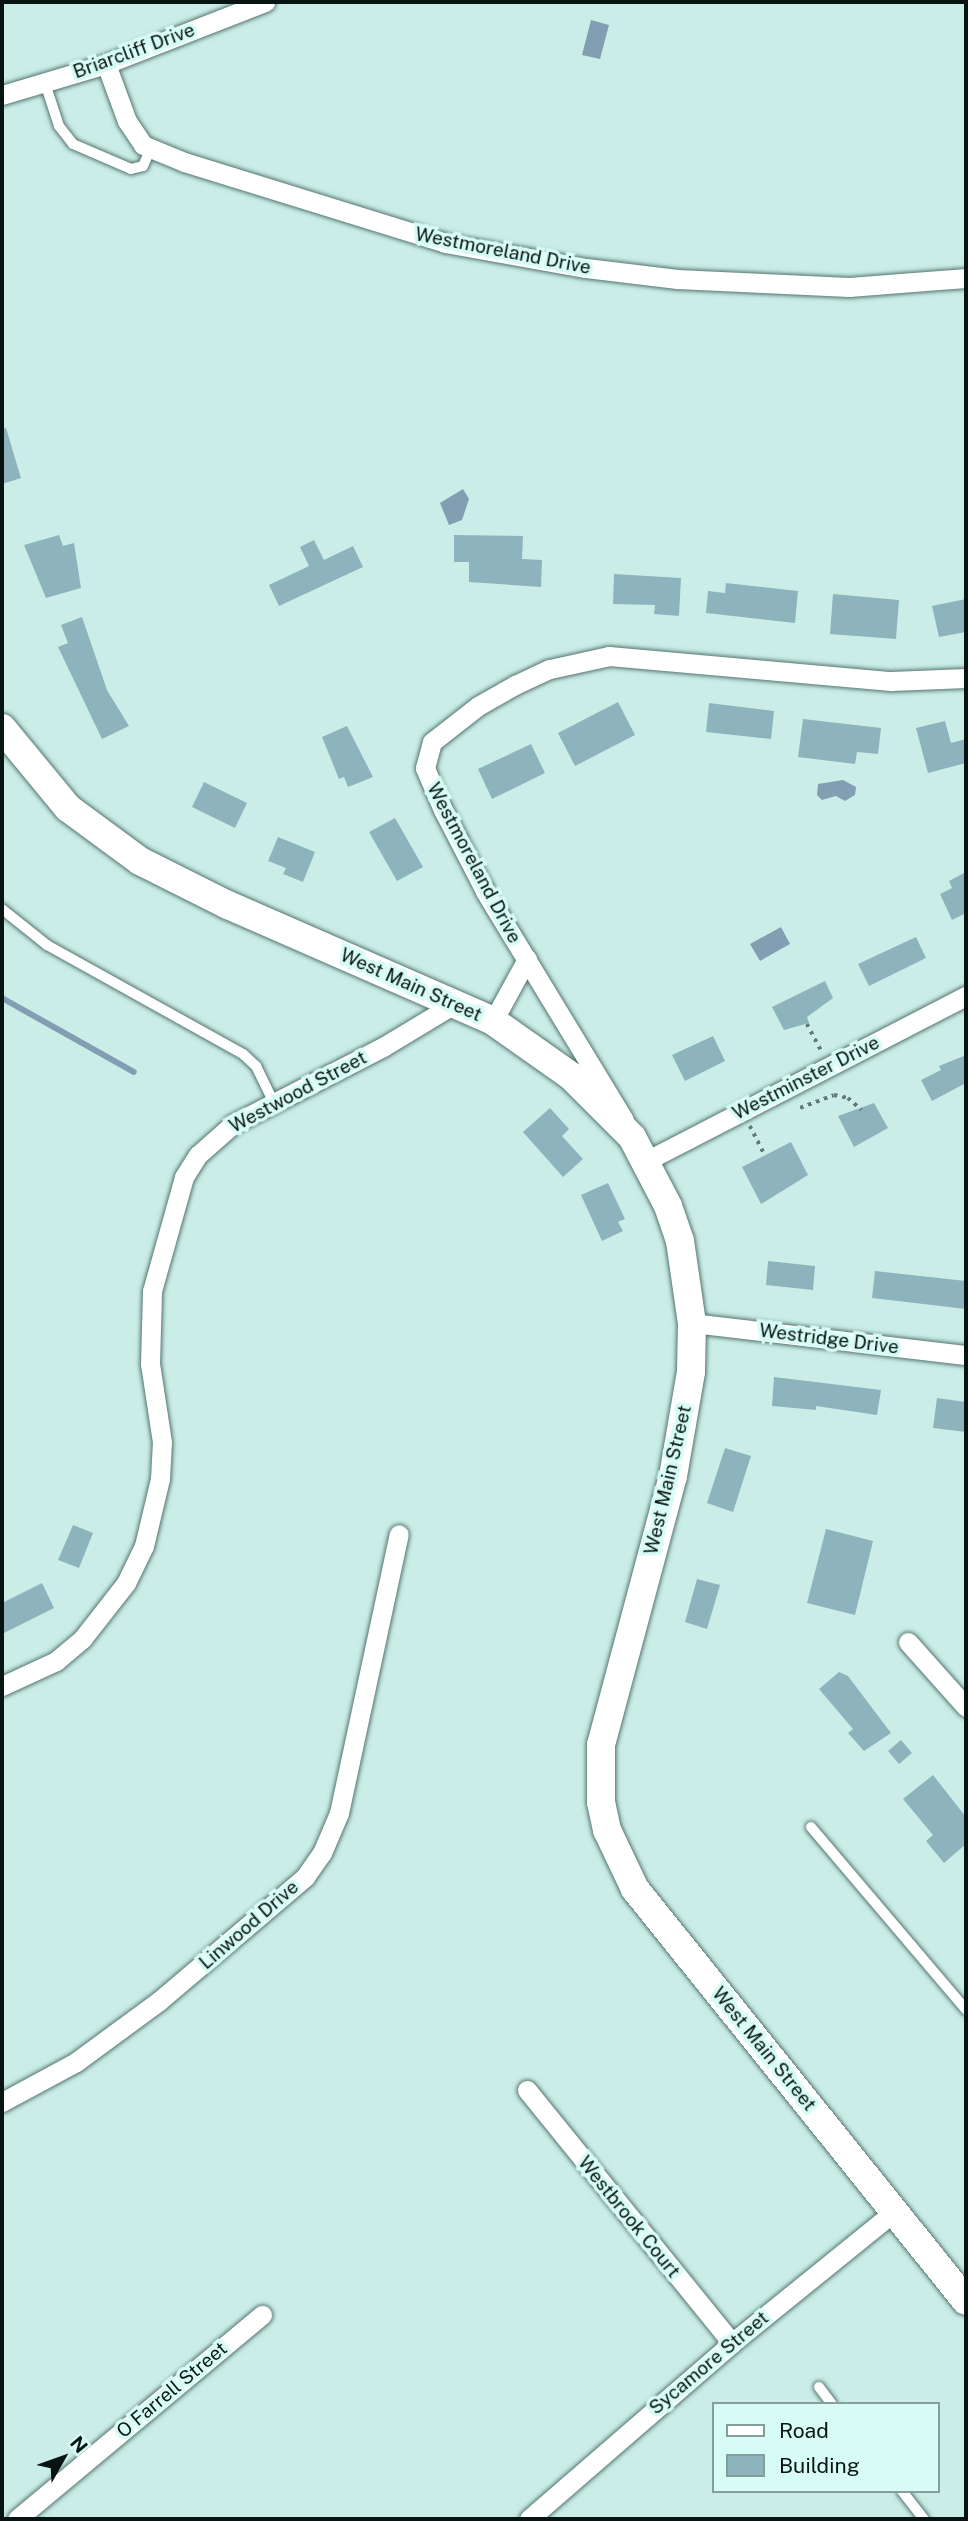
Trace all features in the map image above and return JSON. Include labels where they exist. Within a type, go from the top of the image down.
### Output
[{"type":"main road","name":"West Main Street","points":[[2,728],[32,769],[68,808],[140,861],[228,905],[493,1021],[572,1076],[632,1137],[646,1161],[680,1241],[692,1323],[684,1427],[601,1745],[601,1802],[607,1830],[635,1889],[966,2301]]},
{"type":"street","name":"Briarcliff Drive","points":[[2,95],[106,64],[265,2]]},
{"type":"street","name":"Westmoreland Drive","points":[[106,64],[133,133],[152,148],[445,243],[586,268],[677,279],[849,287],[966,278]]},
{"type":"street","name":"Westmoreland Drive","points":[[632,1137],[589,1055],[485,891],[425,768],[432,742],[478,706],[550,669],[609,656],[891,681],[966,678]]},
{"type":"street","points":[[493,1021],[527,959]]},
{"type":"street","name":"Westminster Drive","points":[[646,1161],[966,996]]},
{"type":"street","name":"Westwood Street","points":[[2,1686],[44,1667],[83,1639],[107,1612],[136,1562],[154,1516],[162,1442],[150,1364],[152,1291],[184,1177],[214,1138],[274,1103],[383,1047],[456,1003]]},
{"type":"street","name":"Westridge Drive","points":[[692,1323],[966,1355]]},
{"type":"street","name":"Linwood Drive","points":[[2,2102],[76,2062],[159,2001],[287,1896],[316,1861],[339,1813],[399,1534]]},
{"type":"street","points":[[908,1642],[966,1707]]},
{"type":"street","name":"Westbrook Court","points":[[527,2091],[732,2343]]},
{"type":"street","name":"Sycamore Street","points":[[529,2519],[732,2343],[894,2212]]},
{"type":"street","name":"O Farrell Street","points":[[17,2519],[262,2315]]},
{"type":"lane","points":[[45,83],[59,126],[73,144],[131,169],[143,166],[152,148]]},
{"type":"lane","points":[[2,909],[47,945],[243,1054],[256,1066],[274,1103]]},
{"type":"lane","points":[[811,1827],[966,2010]]},
{"type":"lane","points":[[819,2387],[830,2402]]},
{"type":"lane","points":[[904,2493],[924,2519]]},
{"type":"path","points":[[807,1024],[829,1066]]},
{"type":"path","points":[[800,1108],[834,1095],[848,1098],[862,1110]]},
{"type":"path","points":[[742,1111],[765,1155]]},
{"type":"water","points":[[591,20],[609,25],[600,59],[582,55]]},
{"type":"water","points":[[463,489],[469,499],[462,520],[449,525],[440,503]]},
{"type":"water","points":[[843,780],[856,787],[855,795],[845,801],[836,796],[822,800],[817,795],[818,784]]},
{"type":"water","points":[[781,927],[790,944],[760,961],[750,944]]},
{"type":"building","points":[[6,428],[21,478],[2,484],[2,429]]},
{"type":"building","points":[[59,535],[63,546],[74,543],[81,588],[46,598],[24,545]]},
{"type":"building","points":[[454,535],[523,536],[522,559],[542,560],[541,587],[469,582],[469,562],[454,562]]},
{"type":"building","points":[[314,540],[324,560],[353,546],[363,567],[279,606],[269,585],[309,566],[300,547]]},
{"type":"building","points":[[614,574],[681,578],[679,616],[654,614],[655,605],[613,604]]},
{"type":"building","points":[[726,583],[798,591],[795,623],[706,613],[708,591],[725,593]]},
{"type":"building","points":[[833,594],[899,600],[896,639],[830,634]]},
{"type":"building","points":[[966,599],[966,632],[939,637],[932,606]]},
{"type":"building","points":[[82,617],[107,690],[129,726],[102,739],[58,647],[68,643],[61,625]]},
{"type":"building","points":[[618,702],[635,735],[575,766],[558,733]]},
{"type":"building","points":[[709,703],[774,711],[771,739],[706,732]]},
{"type":"building","points":[[803,719],[881,728],[878,754],[857,752],[855,764],[798,757]]},
{"type":"building","points":[[945,721],[951,743],[966,739],[966,763],[928,773],[916,728]]},
{"type":"building","points":[[347,726],[373,777],[348,787],[344,777],[339,779],[322,737]]},
{"type":"building","points":[[531,744],[545,773],[492,799],[478,769]]},
{"type":"building","points":[[204,782],[247,803],[235,828],[192,807]]},
{"type":"building","points":[[395,818],[423,867],[397,881],[369,832]]},
{"type":"building","points":[[278,837],[315,852],[303,882],[283,874],[286,868],[268,861]]},
{"type":"building","points":[[966,872],[966,918],[964,914],[952,920],[940,894],[952,888],[949,881]]},
{"type":"building","points":[[916,937],[926,958],[869,986],[858,964]]},
{"type":"building","points":[[825,981],[833,998],[807,1017],[809,1023],[784,1030],[772,1007]]},
{"type":"building","points":[[713,1036],[725,1061],[685,1081],[672,1055]]},
{"type":"building","points":[[966,1055],[966,1083],[932,1101],[921,1080],[941,1070],[939,1066]]},
{"type":"building","points":[[874,1103],[888,1128],[854,1147],[838,1116]]},
{"type":"building","points":[[550,1108],[569,1129],[562,1136],[583,1159],[563,1177],[523,1132]]},
{"type":"building","points":[[791,1142],[808,1175],[761,1204],[742,1167]]},
{"type":"building","points":[[608,1183],[625,1219],[618,1222],[623,1231],[602,1241],[581,1195]]},
{"type":"building","points":[[768,1261],[815,1266],[813,1290],[766,1285]]},
{"type":"building","points":[[875,1271],[966,1281],[966,1309],[872,1298]]},
{"type":"building","points":[[774,1377],[881,1390],[877,1415],[816,1406],[816,1410],[772,1406]]},
{"type":"building","points":[[937,1398],[966,1402],[966,1432],[933,1428]]},
{"type":"building","points":[[725,1448],[751,1456],[733,1512],[707,1503]]},
{"type":"building","points":[[73,1525],[93,1533],[79,1568],[58,1560]]},
{"type":"building","points":[[826,1529],[873,1541],[855,1615],[807,1603]]},
{"type":"building","points":[[697,1579],[720,1585],[707,1629],[685,1622]]},
{"type":"building","points":[[42,1583],[54,1608],[2,1634],[2,1603]]},
{"type":"building","points":[[839,1672],[848,1676],[891,1733],[864,1751],[848,1733],[853,1729],[819,1689]]},
{"type":"building","points":[[901,1740],[912,1753],[899,1764],[888,1751]]},
{"type":"building","points":[[933,1775],[966,1817],[966,1844],[944,1863],[926,1841],[933,1835],[903,1799]]},
{"type":"waterway","points":[[2,998],[134,1072]]}]
